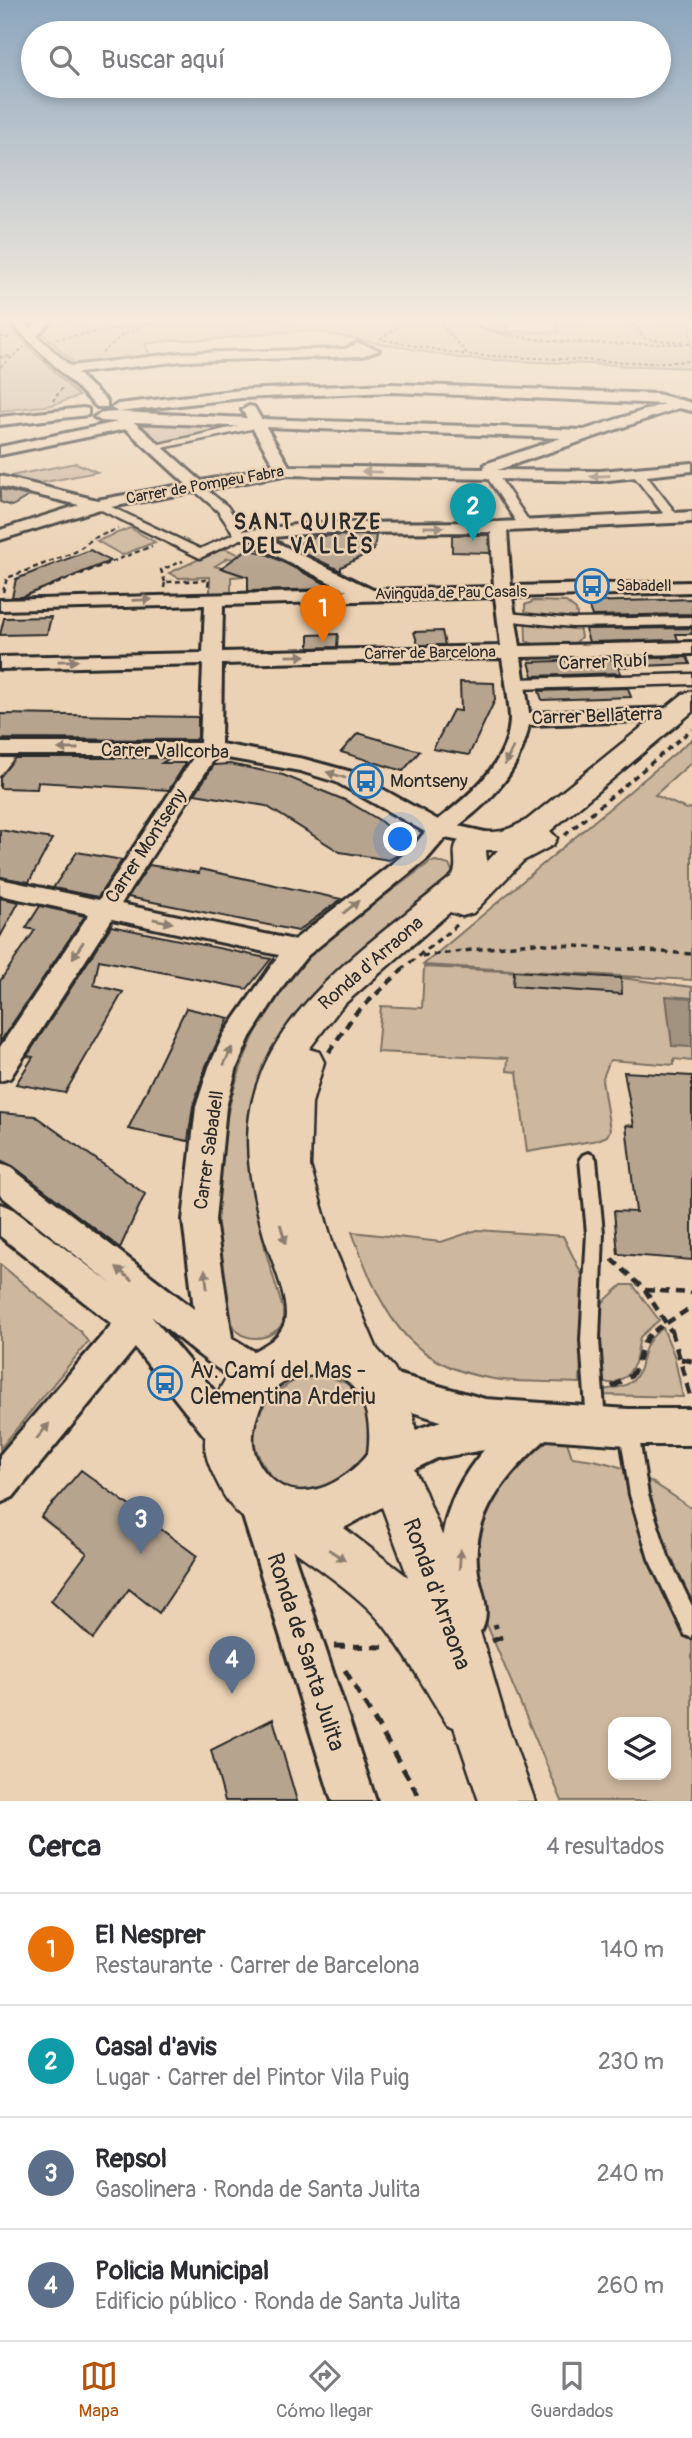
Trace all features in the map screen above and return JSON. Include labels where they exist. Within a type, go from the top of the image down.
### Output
[{"type":"street","points":[[95,403],[101,410],[121,416],[591,435]]},
{"type":"street","points":[[0,451],[121,416],[192,403]]},
{"type":"street","points":[[246,403],[284,470]]},
{"type":"street","points":[[473,474],[685,403]]},
{"type":"street","points":[[0,421],[83,412],[88,415],[101,410]]},
{"type":"street","points":[[121,416],[217,501],[233,520],[241,536]]},
{"type":"street","points":[[153,447],[255,423]]},
{"type":"street","name":"Carrer de Pompeu Fabra","points":[[0,535],[97,505],[284,470],[600,476],[692,467]]},
{"type":"street","points":[[638,472],[674,519]]},
{"type":"street","points":[[491,474],[526,526]]},
{"type":"street","points":[[4,485],[97,505],[200,554],[241,536],[314,528],[499,527],[692,517]]},
{"type":"street","points":[[499,527],[503,593],[520,719]]},
{"type":"street","points":[[268,533],[265,543],[370,595]]},
{"type":"street","name":"Avinguda de Pau Casals","points":[[0,604],[692,587]]},
{"type":"street","points":[[210,749],[214,598]]},
{"type":"street","points":[[507,617],[572,623],[692,621]]},
{"type":"street","name":"Carrer de Barcelona","points":[[0,663],[692,648]]},
{"type":"street","name":"Carrer Rubí","points":[[515,684],[692,679]]},
{"type":"street","name":"Carrer Bellaterra","points":[[520,719],[687,714]]},
{"type":"street","name":"Ronda d'Arraona","points":[[272,1365],[301,1339],[307,1322],[300,1282],[289,1252],[267,1169],[270,1101],[281,1066],[312,1016],[330,997],[464,883],[472,869],[489,852],[550,833],[687,714]]},
{"type":"street","name":"Carrer Sabadell","points":[[216,1347],[199,1220],[211,1107],[223,1066],[238,1034],[276,976],[298,950],[420,853],[439,830],[476,802],[494,782],[508,762],[520,719]]},
{"type":"street","name":"Carrer Vallcorba","points":[[3,753],[210,749],[304,765],[344,776],[439,830],[442,840],[489,852]]},
{"type":"street","name":"Carrer Montseny","points":[[0,1070],[210,749]]},
{"type":"street","name":"Ronda d'Arraona","points":[[369,1374],[312,1245],[290,1166],[293,1103],[301,1071],[330,1023],[346,1005],[474,895],[489,852]]},
{"type":"street","points":[[0,887],[298,950]]},
{"type":"street","points":[[0,1177],[216,1347],[272,1365]]},
{"type":"street","points":[[0,1218],[135,1322],[227,1435],[233,1468],[270,1509],[306,1516],[327,1511],[354,1499],[387,1466],[433,1441],[538,1422]]},
{"type":"street","points":[[0,1484],[135,1322]]},
{"type":"street","points":[[227,1435],[242,1391],[272,1365],[319,1353],[485,1417],[612,1426],[692,1427]]},
{"type":"street","points":[[369,1374],[389,1412],[393,1439],[387,1466]]},
{"type":"street","name":"Ronda d'Arraona","points":[[480,1724],[483,1634],[458,1566],[464,1517],[481,1481],[504,1451],[538,1422]]},
{"type":"street","name":"Ronda d'Arraona","points":[[387,1466],[401,1492],[453,1628],[480,1724],[508,1801]]},
{"type":"street","name":"Ronda d'Arraona","points":[[270,1509],[368,1576],[398,1602],[480,1724]]},
{"type":"street","name":"Ronda de Santa Julita","points":[[270,1509],[354,1801]]},
{"type":"lane","points":[[588,1158],[596,1243],[590,1340],[593,1388],[612,1426],[639,1495],[659,1559],[692,1628]]},
{"type":"path","points":[[0,604],[7,578],[75,552],[94,538],[136,522]]},
{"type":"path","points":[[32,604],[35,593],[170,539]]},
{"type":"path","points":[[165,582],[161,570],[200,554]]},
{"type":"path","points":[[561,838],[687,714]]},
{"type":"path","points":[[327,1056],[355,1014],[462,921]]},
{"type":"path","points":[[420,956],[530,943],[692,954]]},
{"type":"path","points":[[596,1243],[645,1290],[666,1321],[681,1359],[692,1401]]},
{"type":"path","points":[[645,1290],[692,1293]]},
{"type":"path","points":[[593,1388],[612,1387],[628,1379],[638,1366],[642,1342],[666,1321],[692,1307]]},
{"type":"path","points":[[681,1359],[692,1361]]},
{"type":"path","points":[[392,1647],[330,1646],[422,1801]]},
{"type":"shaded area","points":[[0,403],[59,403],[53,405],[0,411]]},
{"type":"shaded area","points":[[156,423],[251,424],[157,444],[138,427]]},
{"type":"shaded area","points":[[76,463],[97,472],[35,484],[5,477]]},
{"type":"shaded area","points":[[130,528],[155,542],[122,555],[97,541]]},
{"type":"shaded area","points":[[223,548],[238,554],[248,549],[234,559],[228,558],[215,566],[239,574],[272,574],[231,577],[231,593],[210,593],[210,577],[179,578],[169,573]]},
{"type":"shaded area","points":[[534,601],[566,602],[576,610],[581,637],[574,645],[538,646],[526,641],[525,605]]},
{"type":"shaded area","points":[[692,739],[692,762],[655,795],[686,809],[692,808],[692,980],[423,965]]},
{"type":"shaded area","points":[[430,862],[449,865],[453,872],[451,875],[330,977],[303,1005],[276,1044],[251,1146],[250,1174],[266,1253],[283,1309],[283,1324],[264,1337],[249,1337],[236,1329],[225,1310],[219,1283],[217,1254],[217,1212],[223,1137],[242,1066],[256,1032],[297,970],[350,922]]},
{"type":"shaded area","points":[[424,967],[540,973],[542,988],[621,994],[621,978],[692,987],[692,1061],[674,1059],[674,1065],[610,1060],[602,1080],[610,1130],[607,1136],[598,1140],[527,1152],[517,1072],[507,1071],[508,1058],[377,1052],[381,1006],[422,1008]]},
{"type":"shaded area","points":[[666,996],[692,998],[692,1047],[672,1046]]},
{"type":"shaded area","points":[[477,1230],[563,1236],[584,1279],[580,1383],[494,1379],[463,1372],[438,1361],[417,1347],[400,1329],[386,1308],[373,1285],[352,1232],[441,1242]]},
{"type":"shaded area","points":[[0,1264],[80,1331],[88,1342],[0,1449]]},
{"type":"shaded area","points":[[622,1285],[633,1285],[659,1320],[640,1337],[635,1363],[627,1376],[614,1383],[598,1383],[600,1305]]},
{"type":"shaded area","points":[[663,1328],[674,1355],[683,1397],[599,1395],[599,1390],[618,1387],[630,1382],[637,1375],[646,1347],[652,1337]]},
{"type":"shaded area","points":[[315,1374],[349,1384],[359,1391],[366,1400],[372,1423],[373,1457],[323,1496],[294,1492],[282,1486],[261,1461],[255,1445],[258,1417],[265,1405],[287,1385]]},
{"type":"shaded area","points":[[565,1436],[572,1457],[623,1468],[650,1481],[692,1509],[692,1801],[562,1801],[484,1618],[471,1534],[478,1504],[538,1442]]},
{"type":"building","points":[[0,489],[29,496],[12,506],[0,502]]},
{"type":"building","points":[[376,535],[374,550],[341,567],[341,571],[291,547],[315,536]]},
{"type":"building","points":[[452,535],[489,535],[490,553],[452,552]]},
{"type":"building","points":[[248,549],[269,555],[336,589],[248,591],[248,577],[221,568]]},
{"type":"building","points":[[90,550],[110,561],[22,597],[12,597],[16,579]]},
{"type":"building","points":[[692,599],[692,614],[592,616],[587,602]]},
{"type":"building","points":[[51,617],[47,634],[0,635],[4,618]]},
{"type":"building","points":[[692,628],[692,634],[676,634],[678,640],[589,642],[585,629]]},
{"type":"building","points":[[442,631],[445,645],[418,645],[414,632]]},
{"type":"building","points":[[338,634],[337,647],[309,648],[309,635]]},
{"type":"building","points":[[687,657],[690,664],[618,667],[621,673],[533,676],[529,662]]},
{"type":"building","points":[[460,682],[494,683],[495,700],[469,755],[433,749],[453,710],[461,711]]},
{"type":"building","points":[[628,688],[631,697],[542,700],[539,691]]},
{"type":"building","points":[[0,714],[198,717],[198,738],[0,739]]},
{"type":"building","points":[[358,733],[420,751],[403,771],[341,752]]},
{"type":"building","points":[[15,758],[170,758],[162,763],[186,763],[169,790],[38,782],[37,789],[0,788],[0,777]]},
{"type":"building","points":[[230,764],[283,775],[347,801],[379,820],[397,835],[401,847],[396,856],[389,860],[340,852],[266,806],[195,794],[214,765]]},
{"type":"building","points":[[0,830],[52,839],[29,882],[0,877]]},
{"type":"building","points":[[77,852],[122,860],[98,897],[53,888]]},
{"type":"building","points":[[149,865],[199,873],[200,869],[341,899],[298,931],[128,897]]},
{"type":"building","points":[[0,898],[19,902],[0,937]]},
{"type":"building","points":[[40,906],[85,916],[0,1042],[0,981],[35,930],[26,928]]},
{"type":"building","points":[[111,926],[271,959],[247,989],[99,960],[94,985],[123,992],[65,1093],[16,1084],[33,1057],[27,1056]]},
{"type":"building","points":[[514,971],[621,978],[622,994],[513,986]]},
{"type":"building","points":[[186,1008],[229,1018],[206,1066],[193,1106],[188,1141],[128,1129]]},
{"type":"building","points":[[624,1072],[692,1076],[692,1260],[618,1254],[614,1211],[636,1212],[626,1125],[634,1126]]},
{"type":"building","points":[[0,1113],[35,1116],[145,1194],[120,1248],[13,1166],[0,1160]]},
{"type":"building","points":[[81,1470],[197,1556],[159,1613],[129,1589],[93,1639],[51,1601],[87,1553],[41,1517]]},
{"type":"building","points":[[273,1719],[297,1801],[225,1801],[211,1750]]},
{"type":"place","name":"Casal d'avis","points":[[473,541]]},
{"type":"place","name":"Sabadell","points":[[592,586]]},
{"type":"place","name":"El Nesprer","points":[[323,643]]},
{"type":"place","name":"Montseny","points":[[366,781]]},
{"type":"place","name":"Av. Camí del Mas - Clementina Arderiu","points":[[165,1383]]},
{"type":"place","name":"Repsol","points":[[141,1554]]},
{"type":"place","name":"Policia Municipal","points":[[232,1694]]},
{"type":"district","name":"SANT QUIRZE DEL VALLÈS","points":[[308,534]]}]
